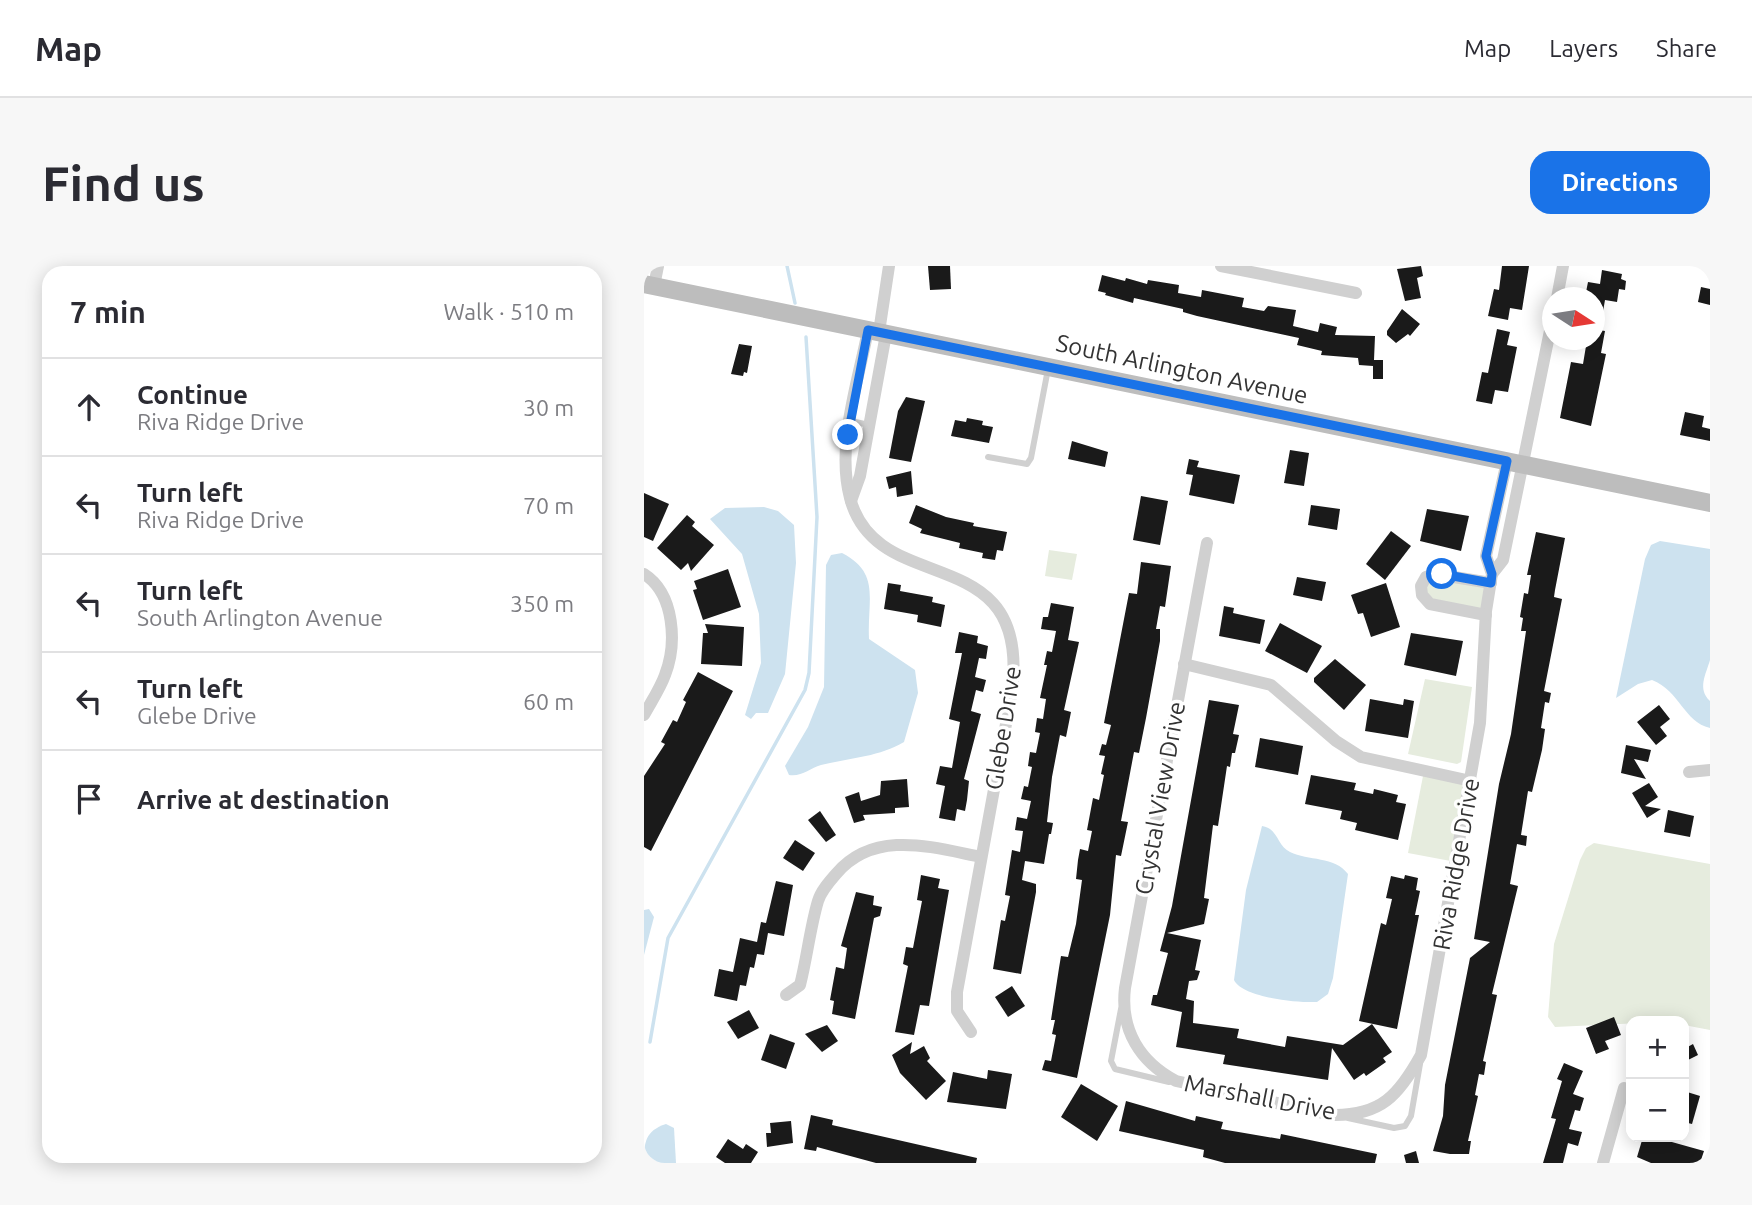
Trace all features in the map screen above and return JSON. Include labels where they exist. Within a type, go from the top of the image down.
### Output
[{"type":"main road","name":"South Arlington Avenue","points":[[649,285],[1710,503]]},
{"type":"street","points":[[649,285],[658,266]]},
{"type":"street","points":[[851,502],[860,476],[869,425],[878,332],[889,266]]},
{"type":"street","points":[[1221,266],[1356,293]]},
{"type":"street","points":[[1559,287],[1563,266]]},
{"type":"street","name":"Glebe Drive","points":[[878,332],[850,421],[845,460],[851,502],[866,530],[891,551],[983,593],[997,605],[1006,620],[1015,655],[957,992],[957,1011],[971,1032]]},
{"type":"street","name":"Riva Ridge Drive","points":[[1387,1100],[1403,1087],[1421,1055],[1471,781],[1483,698],[1486,615],[1491,579],[1486,556],[1516,463],[1545,350]]},
{"type":"street","name":"Crystal View Drive","points":[[1139,1052],[1125,1020],[1125,988],[1207,543]]},
{"type":"street","points":[[644,574],[651,578],[668,606],[673,645],[665,675],[644,715]]},
{"type":"street","points":[[1486,615],[1430,604],[1422,594],[1421,586],[1426,577],[1435,574],[1491,579]]},
{"type":"street","points":[[1184,664],[1271,685],[1336,741],[1361,757],[1471,781]]},
{"type":"street","points":[[1689,772],[1710,770]]},
{"type":"street","points":[[786,995],[800,985],[819,899],[844,864],[856,855],[872,848],[911,844],[981,857]]},
{"type":"street","name":"Marshall Drive","points":[[1139,1052],[1164,1075],[1192,1087],[1332,1115],[1357,1113],[1387,1100]]},
{"type":"street","points":[[1603,1163],[1624,1088]]},
{"type":"lane","points":[[988,457],[1027,464],[1031,458],[1048,367]]},
{"type":"lane","points":[[850,421],[869,425]]},
{"type":"lane","points":[[1125,988],[1111,1061],[1115,1069],[1192,1087]]},
{"type":"lane","points":[[1332,1115],[1394,1128],[1405,1126],[1411,1116],[1421,1055]]},
{"type":"shaded area","points":[[1049,550],[1077,554],[1072,580],[1045,576]]},
{"type":"shaded area","points":[[1424,579],[1491,583],[1486,610],[1436,605],[1421,586]]},
{"type":"shaded area","points":[[1425,679],[1472,687],[1461,762],[1457,764],[1408,754]]},
{"type":"shaded area","points":[[1424,771],[1471,781],[1456,862],[1408,853]]},
{"type":"shaded area","points":[[1594,843],[1710,864],[1710,1030],[1689,1026],[1689,1016],[1626,1016],[1626,1024],[1555,1027],[1548,1017],[1554,944],[1586,848]]},
{"type":"water","points":[[764,507],[778,511],[794,525],[796,563],[785,674],[768,713],[756,713],[751,719],[745,715],[761,663],[759,614],[742,554],[710,519],[725,508]]},
{"type":"water","points":[[1660,541],[1710,549],[1710,660],[1703,686],[1710,701],[1710,728],[1694,720],[1669,691],[1652,680],[1638,684],[1616,698],[1645,559],[1651,545]]},
{"type":"water","points":[[842,553],[862,569],[867,579],[870,600],[869,639],[915,670],[918,693],[904,742],[874,754],[821,765],[802,774],[789,775],[785,766],[808,727],[824,687],[826,565],[831,555]]},
{"type":"water","points":[[1262,826],[1271,830],[1282,846],[1290,852],[1336,864],[1348,874],[1333,978],[1328,994],[1317,1002],[1298,1002],[1259,995],[1239,986],[1234,980],[1246,890]]},
{"type":"water","points":[[649,909],[654,917],[644,955],[644,910]]},
{"type":"water","points":[[666,1124],[674,1128],[676,1163],[644,1163],[647,1138],[654,1130]]},
{"type":"building","points":[[928,266],[950,266],[951,289],[930,290]]},
{"type":"building","points":[[1421,266],[1423,276],[1417,278],[1421,298],[1405,301],[1397,269]]},
{"type":"building","points":[[1502,266],[1529,266],[1522,310],[1510,308],[1508,320],[1488,316],[1494,289],[1499,290]]},
{"type":"building","points":[[1602,270],[1622,274],[1621,279],[1626,281],[1625,290],[1619,289],[1617,302],[1605,300],[1605,287],[1587,287],[1588,282],[1600,284]]},
{"type":"building","points":[[1102,275],[1147,284],[1148,280],[1179,285],[1178,293],[1201,297],[1202,290],[1244,298],[1242,307],[1264,311],[1268,306],[1296,310],[1293,326],[1318,332],[1320,323],[1337,327],[1335,335],[1375,336],[1374,360],[1383,360],[1383,379],[1373,379],[1373,366],[1359,365],[1358,358],[1321,355],[1322,351],[1297,345],[1299,338],[1197,316],[1183,312],[1183,309],[1134,298],[1133,303],[1105,295],[1106,293],[1098,291]]},
{"type":"building","points":[[1701,287],[1710,289],[1710,305],[1698,302]]},
{"type":"building","points":[[1402,309],[1420,324],[1410,336],[1408,334],[1396,343],[1387,335],[1387,331]]},
{"type":"building","points":[[1497,329],[1510,332],[1507,345],[1517,347],[1508,392],[1495,390],[1492,404],[1476,401],[1482,372],[1488,373]]},
{"type":"building","points":[[739,344],[752,346],[747,373],[744,372],[743,376],[731,374]]},
{"type":"building","points":[[1585,350],[1602,350],[1601,353],[1606,354],[1591,426],[1560,418],[1571,362],[1583,364]]},
{"type":"building","points":[[906,397],[925,401],[911,462],[889,458],[898,411]]},
{"type":"building","points":[[1685,412],[1704,416],[1702,427],[1710,429],[1710,441],[1680,435]]},
{"type":"building","points":[[967,418],[983,421],[982,425],[993,427],[989,443],[951,436],[955,420],[966,422]]},
{"type":"building","points":[[1072,441],[1108,452],[1105,467],[1068,459]]},
{"type":"building","points":[[1290,450],[1309,453],[1304,486],[1284,483]]},
{"type":"building","points":[[1189,459],[1199,461],[1197,467],[1240,475],[1234,504],[1189,495],[1193,475],[1186,474]]},
{"type":"building","points":[[911,471],[913,494],[897,497],[896,487],[889,489],[886,477]]},
{"type":"building","points":[[644,493],[669,504],[653,541],[644,537]]},
{"type":"building","points":[[1141,496],[1168,501],[1160,545],[1133,540]]},
{"type":"building","points":[[916,505],[946,517],[974,523],[973,526],[1007,532],[1003,551],[997,550],[995,560],[982,558],[983,553],[959,548],[960,543],[920,533],[922,529],[909,523]]},
{"type":"building","points":[[1311,505],[1340,509],[1337,530],[1308,525]]},
{"type":"building","points":[[1427,509],[1469,516],[1461,551],[1420,541]]},
{"type":"building","points":[[687,515],[695,522],[692,526],[714,545],[691,571],[688,563],[681,570],[657,548]]},
{"type":"building","points":[[1391,531],[1411,546],[1385,580],[1366,564]]},
{"type":"building","points":[[1536,532],[1565,538],[1554,597],[1562,599],[1544,691],[1551,693],[1549,703],[1545,702],[1541,728],[1545,729],[1542,750],[1532,792],[1528,791],[1521,835],[1527,836],[1526,846],[1517,844],[1510,884],[1518,886],[1492,994],[1497,995],[1483,1061],[1486,1062],[1484,1075],[1479,1074],[1475,1095],[1478,1096],[1468,1141],[1471,1141],[1469,1154],[1450,1154],[1433,1151],[1443,1116],[1445,1085],[1470,958],[1490,942],[1474,939],[1499,784],[1511,734],[1526,631],[1521,631],[1523,618],[1520,617],[1524,593],[1528,594],[1531,575],[1527,575]]},
{"type":"building","points":[[1141,562],[1171,566],[1165,607],[1160,606],[1156,629],[1160,629],[1160,641],[1146,718],[1139,753],[1134,752],[1121,821],[1128,822],[1121,856],[1116,855],[1110,915],[1077,1078],[1042,1070],[1045,1060],[1051,1061],[1056,1035],[1052,1034],[1055,1020],[1051,1020],[1061,956],[1068,957],[1082,880],[1076,879],[1078,860],[1080,849],[1088,851],[1092,831],[1087,830],[1093,798],[1099,800],[1105,756],[1099,755],[1102,744],[1106,745],[1111,725],[1104,723],[1129,593],[1137,594]]},
{"type":"building","points":[[728,569],[741,607],[703,620],[693,590],[697,589],[694,581]]},
{"type":"building","points":[[1297,577],[1326,582],[1322,601],[1293,595]]},
{"type":"building","points":[[888,583],[901,585],[900,591],[933,597],[932,602],[945,605],[941,627],[917,622],[918,615],[884,609]]},
{"type":"building","points":[[1386,583],[1400,627],[1371,637],[1363,613],[1358,614],[1351,595]]},
{"type":"building","points":[[1051,603],[1074,607],[1068,640],[1079,642],[1064,710],[1071,712],[1066,737],[1060,735],[1052,777],[1047,822],[1053,823],[1044,864],[1025,861],[1022,880],[1036,884],[1036,892],[1021,974],[993,969],[1001,920],[1005,921],[1010,896],[1005,895],[1012,850],[1020,852],[1023,831],[1015,830],[1017,817],[1027,819],[1031,801],[1021,799],[1024,786],[1028,787],[1032,767],[1028,766],[1030,752],[1036,753],[1040,733],[1035,732],[1037,718],[1043,719],[1046,699],[1040,698],[1047,665],[1044,665],[1047,651],[1052,652],[1056,631],[1041,629],[1043,617],[1048,617]]},
{"type":"building","points":[[1224,606],[1234,608],[1233,613],[1265,620],[1260,644],[1219,636]]},
{"type":"building","points":[[1280,623],[1322,646],[1307,673],[1265,651]]},
{"type":"building","points":[[705,624],[744,627],[742,666],[701,664],[703,633],[708,633]]},
{"type":"building","points":[[959,632],[978,636],[977,643],[988,646],[986,659],[979,658],[975,677],[986,680],[983,692],[976,690],[971,711],[981,714],[964,779],[969,781],[965,811],[957,809],[955,821],[939,818],[945,786],[936,784],[940,766],[952,768],[960,722],[949,719],[962,653],[955,653]]},
{"type":"building","points":[[1411,633],[1463,641],[1456,676],[1404,665]]},
{"type":"building","points":[[1335,659],[1366,685],[1344,710],[1314,682],[1314,678]]},
{"type":"building","points":[[698,672],[733,691],[651,851],[644,847],[644,776],[665,744],[661,742],[673,720],[677,722],[686,702],[683,700]]},
{"type":"building","points":[[1370,699],[1403,705],[1404,699],[1414,701],[1408,738],[1365,731]]},
{"type":"building","points":[[1209,700],[1239,705],[1233,734],[1239,735],[1230,767],[1227,766],[1218,826],[1213,825],[1204,898],[1209,899],[1204,924],[1167,933],[1201,940],[1195,970],[1200,971],[1197,980],[1189,981],[1186,999],[1194,1001],[1193,1023],[1239,1029],[1237,1038],[1285,1047],[1287,1036],[1343,1045],[1372,1024],[1392,1052],[1383,1058],[1386,1062],[1366,1076],[1364,1073],[1354,1080],[1332,1048],[1328,1080],[1223,1064],[1225,1055],[1176,1047],[1182,1012],[1151,1005],[1153,995],[1157,995],[1168,953],[1160,951],[1172,906]]},
{"type":"building","points":[[1659,705],[1670,719],[1660,727],[1667,736],[1656,745],[1637,722]]},
{"type":"building","points":[[1260,738],[1303,746],[1298,775],[1255,767]]},
{"type":"building","points":[[1626,745],[1651,750],[1648,762],[1634,759],[1646,779],[1621,773]]},
{"type":"building","points":[[1311,775],[1356,783],[1354,790],[1373,794],[1374,789],[1398,795],[1396,802],[1406,804],[1398,840],[1355,830],[1357,823],[1340,819],[1342,811],[1305,804]]},
{"type":"building","points":[[907,779],[909,807],[895,808],[895,813],[863,815],[865,820],[854,823],[845,797],[859,792],[861,801],[880,795],[881,781]]},
{"type":"building","points":[[1649,783],[1658,797],[1645,806],[1661,809],[1647,818],[1632,793]]},
{"type":"building","points":[[1668,810],[1694,816],[1690,837],[1664,832]]},
{"type":"building","points":[[820,811],[836,835],[826,842],[808,820]]},
{"type":"building","points":[[795,840],[815,853],[803,871],[783,858]]},
{"type":"building","points":[[921,875],[940,879],[938,888],[949,890],[929,1006],[920,1005],[914,1035],[895,1032],[908,966],[903,964],[906,947],[913,948],[922,901],[917,900]]},
{"type":"building","points":[[1405,875],[1418,878],[1416,890],[1420,891],[1415,915],[1419,915],[1397,1029],[1359,1021],[1381,923],[1386,925],[1392,899],[1386,898],[1391,876],[1404,879]]},
{"type":"building","points":[[776,881],[793,885],[784,936],[768,933],[764,955],[757,954],[754,968],[750,967],[746,986],[740,985],[737,1001],[714,996],[719,969],[733,972],[740,938],[757,942],[761,922],[766,923]]},
{"type":"building","points":[[856,892],[874,896],[873,905],[882,907],[880,916],[874,918],[855,1019],[832,1014],[834,1001],[830,1000],[836,967],[844,969],[847,948],[841,946]]},
{"type":"building","points":[[1012,986],[1025,1006],[1008,1017],[995,997]]},
{"type":"building","points":[[749,1010],[759,1028],[738,1039],[727,1022]]},
{"type":"building","points":[[1614,1017],[1621,1035],[1605,1041],[1609,1049],[1596,1054],[1586,1028]]},
{"type":"building","points":[[827,1025],[838,1041],[822,1052],[805,1034]]},
{"type":"building","points":[[770,1034],[795,1043],[786,1069],[761,1060]]},
{"type":"building","points":[[912,1042],[910,1054],[924,1046],[930,1058],[927,1061],[946,1081],[926,1100],[900,1073],[892,1055]]},
{"type":"building","points":[[1693,1044],[1698,1055],[1689,1060],[1689,1046]]},
{"type":"building","points":[[1564,1063],[1583,1071],[1573,1094],[1584,1098],[1580,1111],[1575,1110],[1569,1129],[1582,1132],[1578,1146],[1568,1143],[1563,1163],[1543,1163],[1556,1119],[1551,1118],[1562,1081],[1557,1079]]},
{"type":"building","points":[[988,1070],[1012,1074],[1006,1109],[947,1102],[953,1072],[987,1079]]},
{"type":"building","points":[[1081,1084],[1118,1106],[1097,1141],[1061,1117]]},
{"type":"building","points":[[1689,1093],[1700,1096],[1692,1124],[1689,1123]]},
{"type":"building","points":[[1126,1101],[1195,1121],[1196,1116],[1223,1122],[1221,1129],[1280,1139],[1281,1134],[1377,1154],[1375,1163],[1225,1163],[1203,1157],[1204,1150],[1119,1131]]},
{"type":"building","points":[[811,1115],[833,1120],[832,1125],[977,1158],[976,1163],[876,1163],[817,1147],[816,1151],[804,1149]]},
{"type":"building","points":[[791,1121],[793,1143],[767,1147],[766,1133],[771,1133],[770,1123]]},
{"type":"building","points":[[728,1139],[743,1149],[746,1144],[758,1152],[751,1163],[725,1163],[716,1157]]},
{"type":"building","points":[[1642,1142],[1672,1142],[1704,1151],[1700,1163],[1651,1163],[1637,1157]]},
{"type":"building","points":[[1416,1151],[1419,1163],[1406,1163],[1404,1155]]},
{"type":"waterway","points":[[787,266],[795,303]]},
{"type":"waterway","points":[[650,1042],[668,938],[805,690],[809,673],[817,517],[806,337]]},
{"type":"route","points":[[848,435],[868,330],[1507,461],[1486,556],[1492,574],[1491,583],[1442,574]]}]
